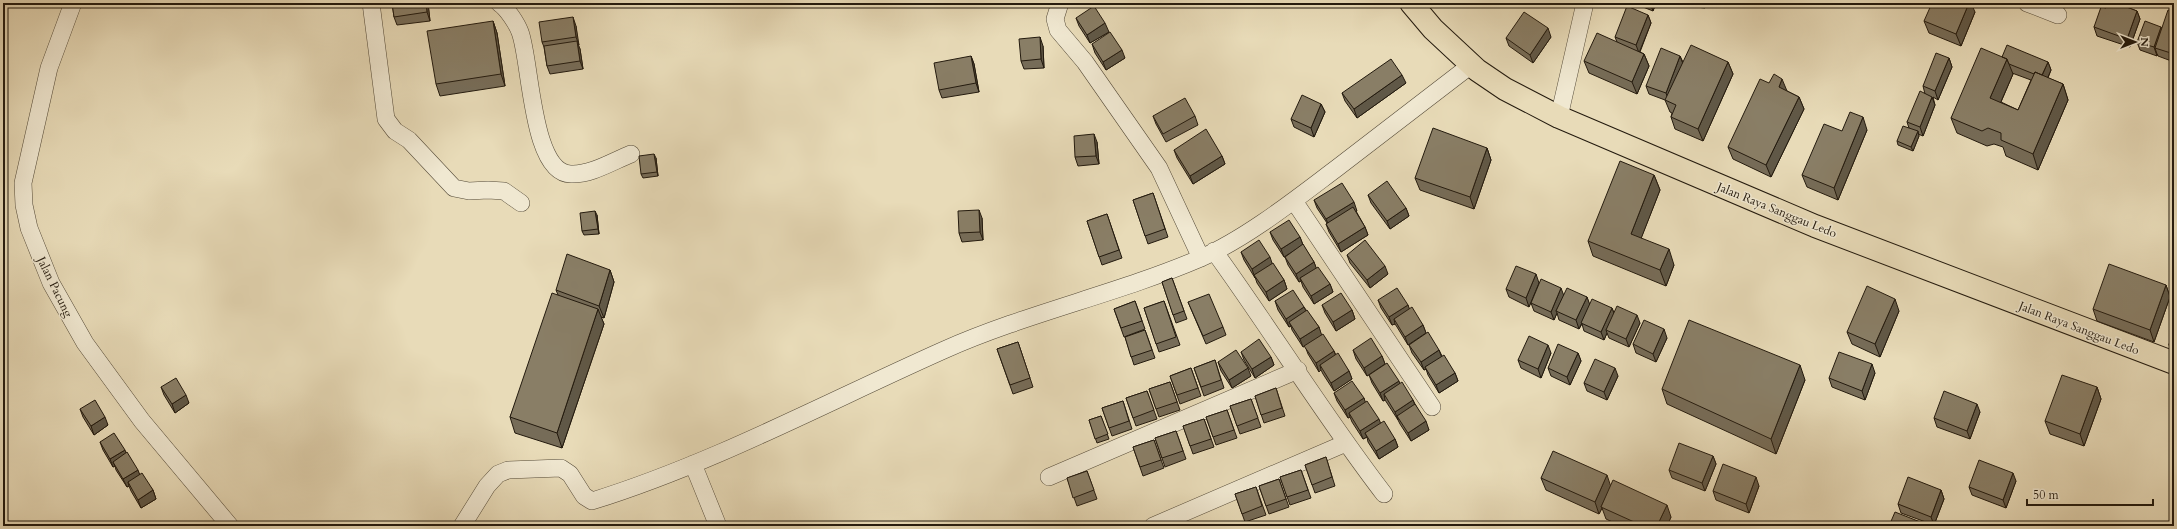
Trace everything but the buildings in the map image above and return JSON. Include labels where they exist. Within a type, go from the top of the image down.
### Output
[{"type":"highway","name":"Jalan Raya Sanggau Ledo","points":[[1411,3],[1433,29],[1472,65],[1505,89],[1559,117],[1815,226],[2174,363]]},
{"type":"street","name":"Jalan Pacung","points":[[74,3],[49,68],[23,183],[24,206],[28,228],[51,283],[85,343],[142,421],[230,526]]},
{"type":"street","points":[[371,3],[386,119],[395,131],[409,140],[454,188],[469,192],[488,190],[504,192],[521,203]]},
{"type":"street","points":[[499,3],[520,32],[532,102],[541,138],[550,160],[558,170],[570,175],[587,172],[631,154]]},
{"type":"street","points":[[1060,3],[1055,19],[1058,30],[1094,73],[1160,168],[1207,254],[1298,370],[1346,443],[1384,494]]},
{"type":"street","points":[[1559,117],[1585,3]]},
{"type":"street","points":[[2027,3],[2058,15]]},
{"type":"street","points":[[462,526],[487,486],[498,474],[508,470],[561,468],[570,474],[584,496],[592,501],[693,464],[806,415],[974,337],[1129,285],[1207,254],[1294,201],[1472,65]]},
{"type":"street","points":[[1294,201],[1432,407]]},
{"type":"street","points":[[1049,477],[1298,370]]},
{"type":"street","points":[[1153,526],[1346,443]]},
{"type":"street","points":[[693,464],[718,526]]}]
